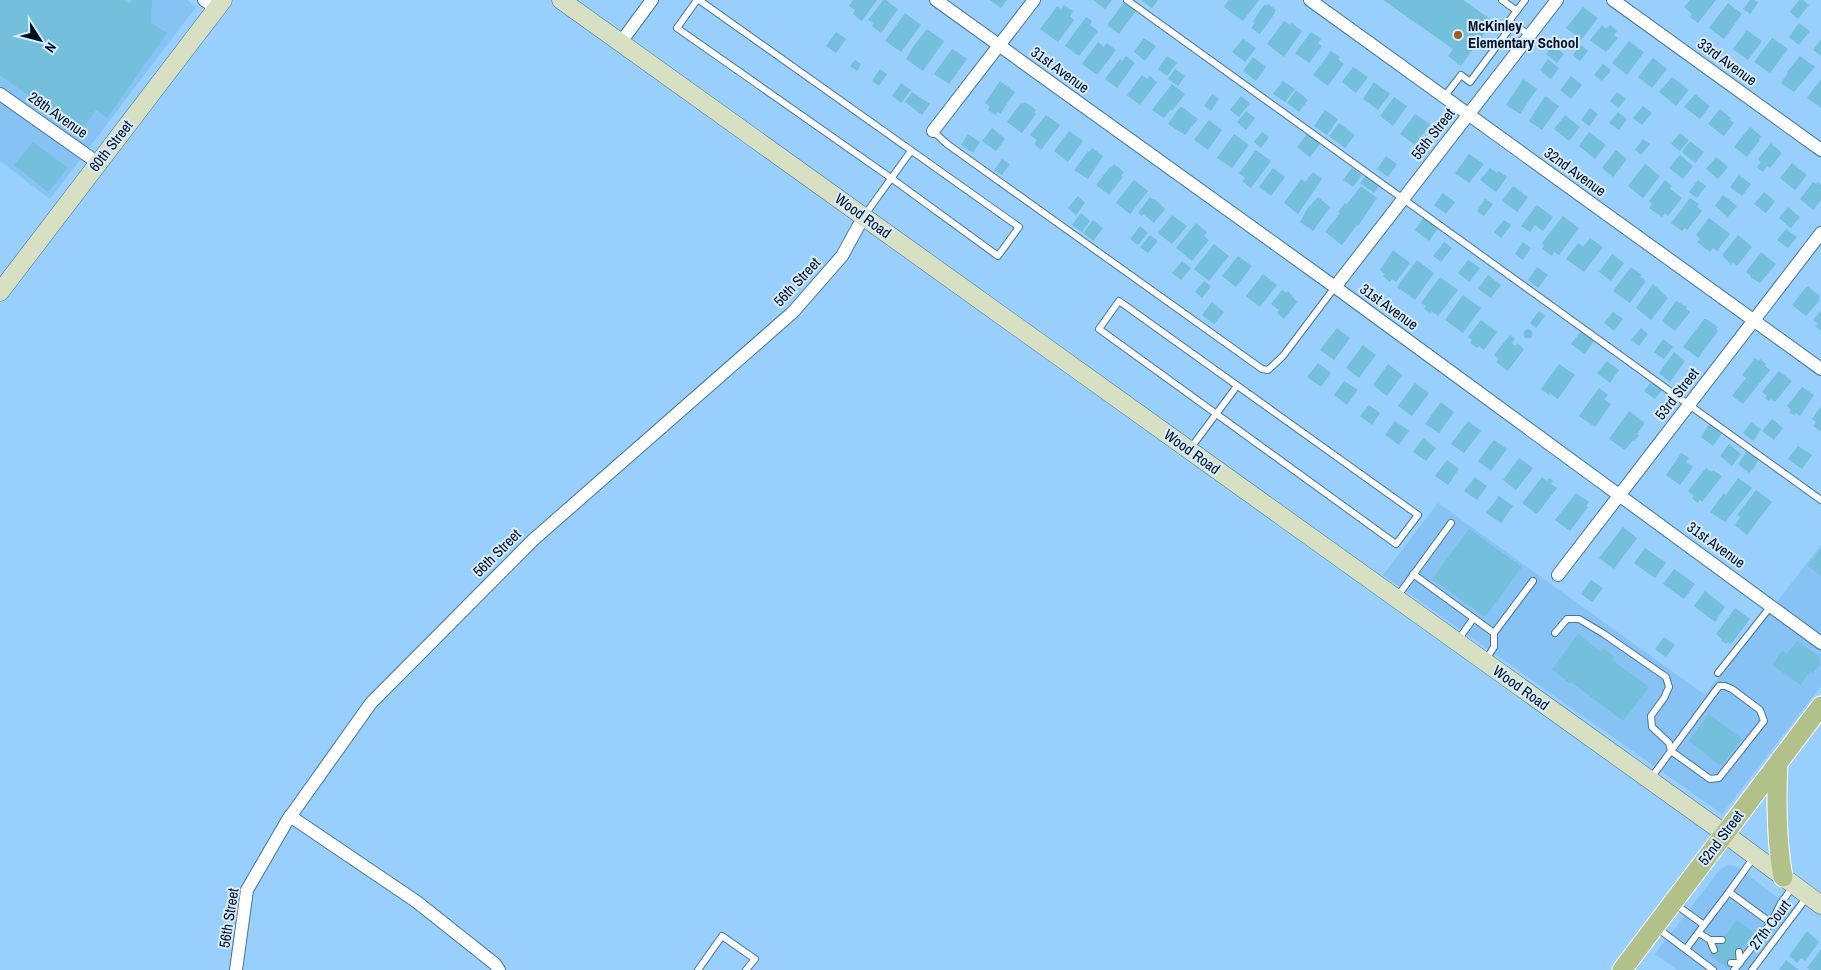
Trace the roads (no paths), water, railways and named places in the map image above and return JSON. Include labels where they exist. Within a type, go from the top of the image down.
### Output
[{"type":"main road","name":"52nd Street","points":[[1622,970],[1821,706]]},
{"type":"main road","points":[[1778,763],[1776,804],[1778,847],[1802,891]]},
{"type":"street","name":"Wood Road","points":[[561,0],[1724,833],[1802,891]]},
{"type":"street","points":[[621,42],[652,0]]},
{"type":"street","name":"31st Avenue","points":[[936,0],[1335,287],[1821,643]]},
{"type":"street","points":[[933,132],[1034,0]]},
{"type":"street","name":"32nd Avenue","points":[[1310,0],[1821,369]]},
{"type":"street","name":"55th Street","points":[[1335,287],[1557,0]]},
{"type":"street","name":"33rd Avenue","points":[[1613,0],[1821,150]]},
{"type":"street","name":"60th Street","points":[[0,292],[98,163],[215,3]]},
{"type":"street","name":"28th Avenue","points":[[0,94],[98,163]]},
{"type":"street","name":"56th Street","points":[[236,970],[247,890],[290,816],[371,703],[533,540],[793,312],[842,256],[864,216]]},
{"type":"street","name":"53rd Street","points":[[1558,575],[1821,233]]},
{"type":"street","points":[[290,816],[417,902],[495,964],[499,970]]},
{"type":"lane","points":[[698,0],[1019,227],[998,256],[891,178],[677,28],[698,0]]},
{"type":"lane","points":[[1127,0],[1821,500]]},
{"type":"lane","points":[[1502,0],[1517,11]]},
{"type":"lane","points":[[1526,0],[1509,21],[1529,36]]},
{"type":"lane","points":[[1444,97],[1460,75],[1470,82],[1513,24]]},
{"type":"lane","points":[[933,132],[946,144],[1262,369],[1268,370],[1274,366],[1335,287]]},
{"type":"lane","points":[[864,216],[911,151]]},
{"type":"lane","points":[[1119,301],[1237,386],[1418,515],[1396,544],[1099,329],[1119,301]]},
{"type":"lane","points":[[1190,450],[1237,386]]},
{"type":"lane","points":[[1396,598],[1451,523]]},
{"type":"lane","points":[[1414,574],[1494,633]]},
{"type":"lane","points":[[1485,662],[1494,648],[1494,633],[1533,581]]},
{"type":"lane","points":[[1718,673],[1771,606]]},
{"type":"lane","points":[[1555,632],[1567,618],[1578,619],[1604,634],[1666,677],[1669,688],[1651,716],[1652,727],[1669,743],[1671,751],[1710,779],[1719,778],[1764,721],[1760,710],[1732,688],[1719,686],[1671,751],[1650,780]]},
{"type":"lane","points":[[1457,642],[1473,619]]},
{"type":"lane","points":[[1686,949],[1755,856]]},
{"type":"lane","points":[[1734,970],[1770,923],[1781,903],[1802,891]]},
{"type":"lane","name":"27th Court","points":[[1752,970],[1802,891]]},
{"type":"lane","points":[[1728,892],[1770,923]]},
{"type":"lane","points":[[1672,903],[1704,925]]},
{"type":"lane","points":[[1655,926],[1713,970]]},
{"type":"lane","points":[[1699,933],[1710,940],[1722,940]]},
{"type":"lane","points":[[698,970],[722,936],[754,959],[746,970]]},
{"type":"lane","points":[[1710,940],[1714,950]]},
{"type":"lane","points":[[1739,952],[1740,963]]},
{"type":"lane","points":[[1730,963],[1740,963]]},
{"type":"place","name":"McKinley Elementary School","points":[[1458,35]]}]
